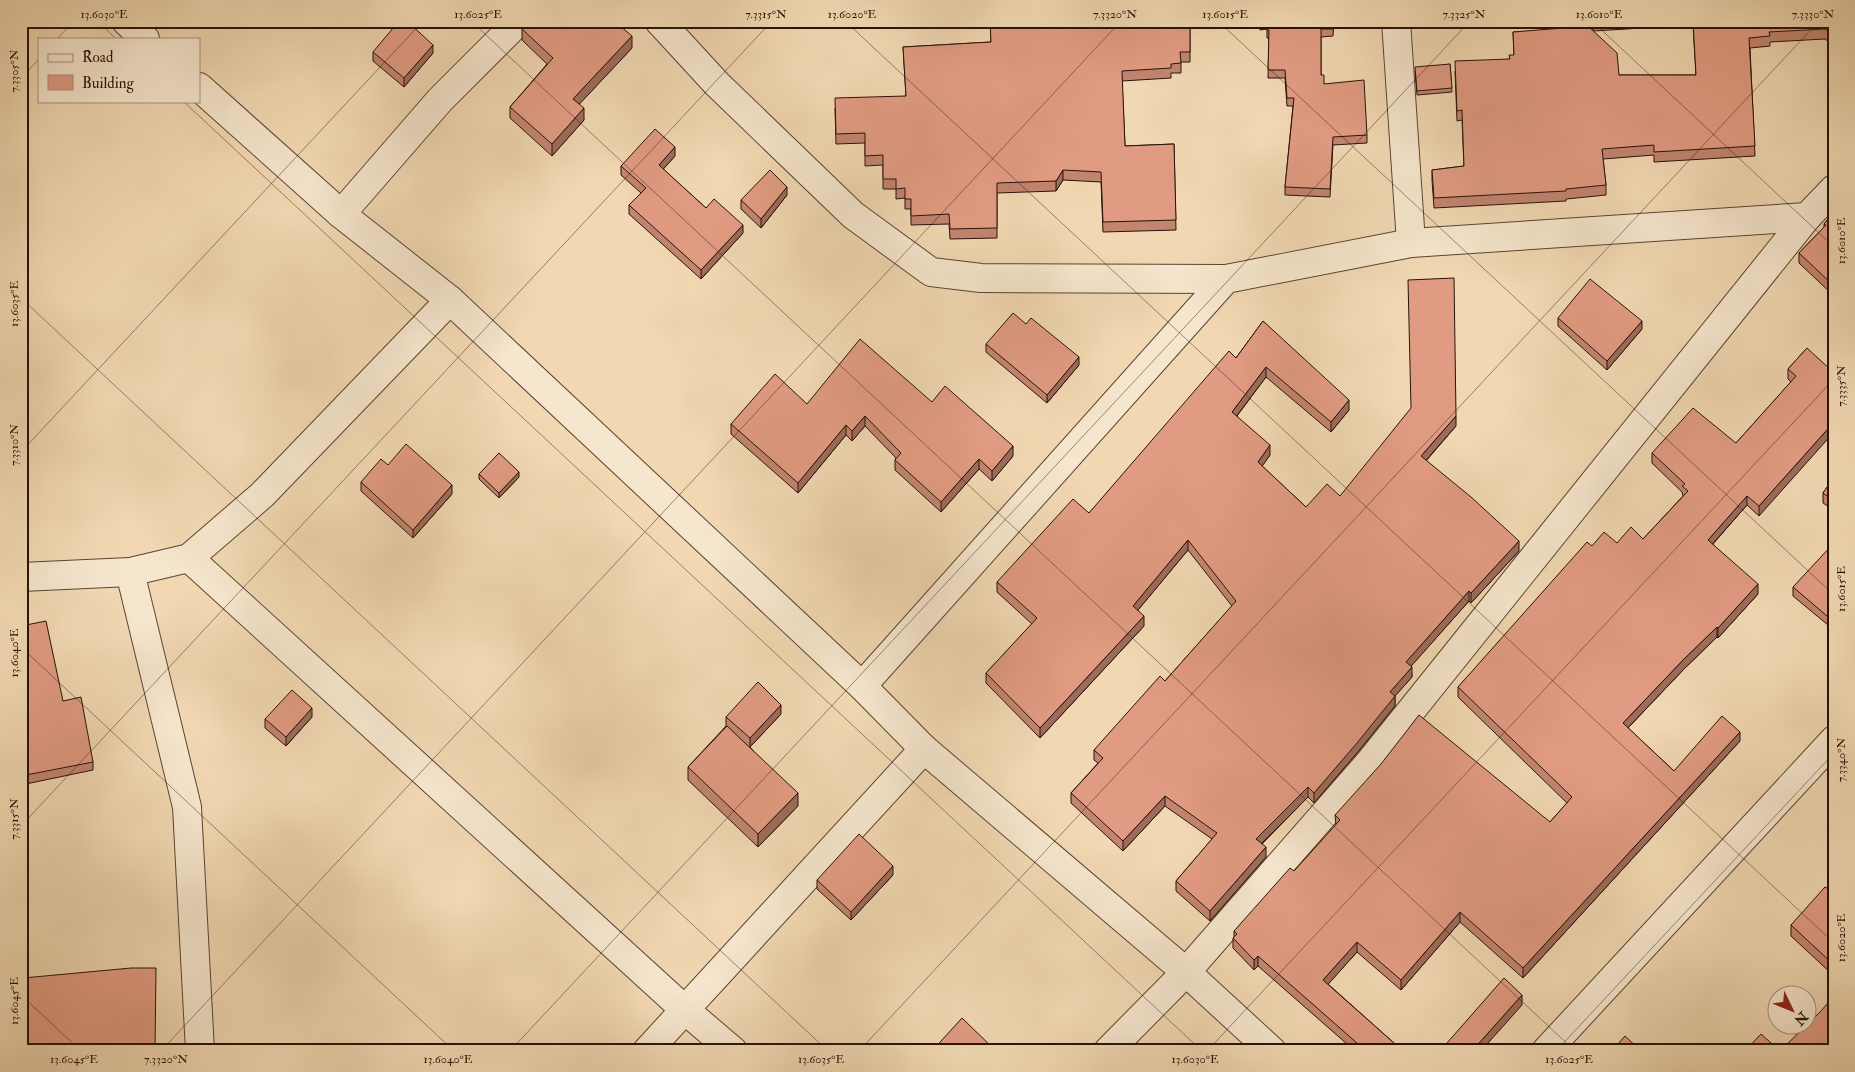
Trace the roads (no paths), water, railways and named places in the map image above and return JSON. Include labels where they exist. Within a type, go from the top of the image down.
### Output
[{"type":"street","points":[[126,21],[144,38]]},
{"type":"street","points":[[341,214],[440,100],[518,21]]},
{"type":"street","points":[[659,21],[716,84],[853,215],[932,272],[982,278],[1226,279],[1412,243],[1808,217]]},
{"type":"street","points":[[1396,21],[1412,243]]},
{"type":"street","points":[[200,88],[341,214],[450,300],[862,686],[924,749],[1186,972],[1272,1051]]},
{"type":"street","points":[[1108,1051],[1186,972],[1369,763],[1808,217],[1834,189]]},
{"type":"street","points":[[862,686],[1226,279]]},
{"type":"street","points":[[21,577],[130,572],[189,558],[262,495],[450,300]]},
{"type":"street","points":[[189,558],[684,1009],[733,1051]]},
{"type":"street","points":[[130,572],[187,807],[200,1051]]},
{"type":"street","points":[[1546,1051],[1834,740]]},
{"type":"street","points":[[647,1051],[924,749]]}]
